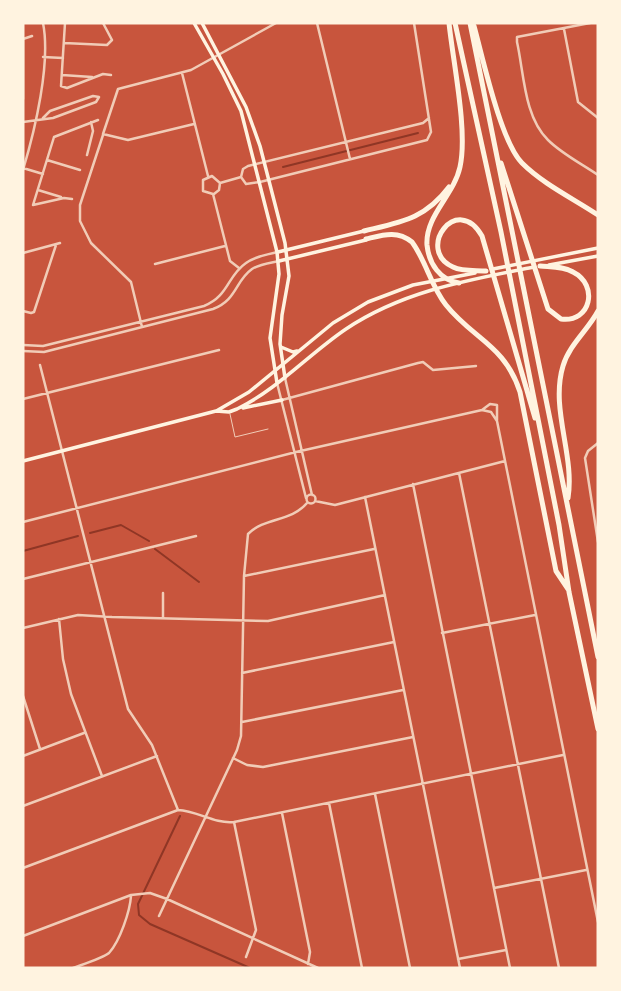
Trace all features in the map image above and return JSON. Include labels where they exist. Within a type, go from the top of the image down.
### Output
[{"type":"highway","points":[[449,23],[462,155],[457,178],[433,219],[427,235],[430,258],[443,278],[459,283]]},
{"type":"highway","points":[[456,23],[501,232],[559,525],[569,592],[598,729]]},
{"type":"highway","points":[[471,23],[598,657]]},
{"type":"highway","points":[[471,23],[505,134],[515,155],[533,172],[598,215]]},
{"type":"highway","points":[[494,141],[548,309],[561,319],[579,317],[586,309],[589,298],[582,278],[564,268],[539,263]]},
{"type":"highway","points":[[364,231],[410,219],[426,211],[449,188],[462,155]]},
{"type":"highway","points":[[487,274],[460,270],[446,263],[439,254],[437,244],[444,227],[452,221],[463,220],[472,223],[482,236],[542,438]]},
{"type":"highway","points":[[366,239],[390,234],[409,239],[418,250],[435,288],[452,312],[500,354],[516,381],[556,571],[569,592]]},
{"type":"highway","points":[[567,501],[570,483],[560,395],[561,376],[568,353],[598,311]]},
{"type":"main road","points":[[194,23],[241,111],[278,252],[279,274],[270,331],[278,383]]},
{"type":"main road","points":[[202,23],[246,107],[264,162],[286,250],[289,276],[280,346],[285,378]]},
{"type":"main road","points":[[278,252],[364,231]]},
{"type":"main road","points":[[279,261],[366,239]]},
{"type":"main road","points":[[237,409],[285,378],[326,343],[395,302],[487,274],[598,248]]},
{"type":"main road","points":[[539,263],[598,256]]},
{"type":"main road","points":[[23,461],[216,411],[249,392],[341,318],[368,302],[443,278],[487,274]]},
{"type":"main road","points":[[280,346],[286,350],[299,351]]},
{"type":"main road","points":[[216,411],[229,412],[282,400]]},
{"type":"street","points":[[43,23],[43,57],[36,120],[23,169],[43,174]]},
{"type":"street","points":[[65,23],[61,86],[67,88],[95,77]]},
{"type":"street","points":[[64,43],[110,43],[111,37],[103,23]]},
{"type":"street","points":[[142,327],[131,282],[91,243],[80,221],[80,205],[118,89],[182,73],[276,23]]},
{"type":"street","points":[[317,23],[350,159]]},
{"type":"street","points":[[414,23],[429,118],[431,132],[427,140],[260,182],[246,184],[241,177],[243,169],[255,164],[346,144],[423,123],[429,118]]},
{"type":"street","points":[[590,23],[517,37],[531,111],[539,129],[552,144],[598,175]]},
{"type":"street","points":[[564,29],[578,102],[598,117]]},
{"type":"street","points":[[23,99],[23,39],[32,36]]},
{"type":"street","points":[[43,57],[63,58]]},
{"type":"street","points":[[182,73],[208,176]]},
{"type":"street","points":[[62,75],[111,75]]},
{"type":"street","points":[[23,122],[53,118],[96,102],[99,97],[93,96],[58,108],[43,118]]},
{"type":"street","points":[[64,198],[33,205],[54,136],[98,120]]},
{"type":"street","points":[[87,155],[93,131],[91,122]]},
{"type":"street","points":[[423,123],[431,132]]},
{"type":"street","points":[[103,134],[128,140],[194,124]]},
{"type":"street","points":[[47,160],[80,170]]},
{"type":"street","points":[[208,176],[216,177],[220,183],[219,190],[213,194],[206,193],[202,187],[203,180],[208,176]]},
{"type":"street","points":[[220,183],[241,177]]},
{"type":"street","points":[[38,190],[72,199]]},
{"type":"street","points":[[213,194],[231,263],[240,268]]},
{"type":"street","points":[[23,253],[58,244],[34,312],[23,311]]},
{"type":"street","points":[[155,264],[225,246]]},
{"type":"street","points":[[23,345],[43,346],[211,303],[222,295],[240,268],[254,258],[278,252]]},
{"type":"street","points":[[23,351],[44,352],[223,305],[230,300],[250,271],[259,265],[279,261]]},
{"type":"street","points":[[23,399],[219,350]]},
{"type":"street","points":[[282,400],[422,362],[433,370],[476,366]]},
{"type":"street","points":[[40,365],[128,709],[147,734],[178,810]]},
{"type":"street","points":[[285,378],[315,501]]},
{"type":"street","points":[[278,383],[307,501]]},
{"type":"street","points":[[482,410],[489,404],[497,405],[497,421],[598,922]]},
{"type":"street","points":[[23,522],[296,452],[482,410],[491,412],[497,421]]},
{"type":"street","points":[[598,443],[587,451],[585,458],[598,542]]},
{"type":"street","points":[[307,501],[311,504],[315,501],[335,505],[505,461]]},
{"type":"street","points":[[459,473],[559,968]]},
{"type":"street","points":[[412,484],[510,968]]},
{"type":"street","points":[[159,916],[241,736],[245,541],[251,531],[262,523],[293,515],[312,495]]},
{"type":"street","points":[[365,497],[460,968]]},
{"type":"street","points":[[23,579],[196,536]]},
{"type":"street","points":[[244,576],[376,549]]},
{"type":"street","points":[[163,593],[163,618]]},
{"type":"street","points":[[23,628],[78,615],[268,621],[386,595]]},
{"type":"street","points":[[442,633],[536,615]]},
{"type":"street","points":[[59,619],[63,659],[71,694],[102,776]]},
{"type":"street","points":[[243,673],[395,642]]},
{"type":"street","points":[[242,722],[404,690]]},
{"type":"street","points":[[23,696],[40,749]]},
{"type":"street","points":[[23,756],[84,733]]},
{"type":"street","points":[[233,758],[247,765],[263,766],[413,737]]},
{"type":"street","points":[[23,806],[157,755]]},
{"type":"street","points":[[23,868],[178,810],[190,811],[219,822],[234,822],[565,755]]},
{"type":"street","points":[[375,794],[410,968]]},
{"type":"street","points":[[329,803],[362,968]]},
{"type":"street","points":[[282,813],[310,952],[308,964]]},
{"type":"street","points":[[234,822],[257,930],[246,957]]},
{"type":"street","points":[[494,888],[588,869]]},
{"type":"street","points":[[23,936],[131,895],[150,893],[318,968]]},
{"type":"street","points":[[73,968],[108,954],[127,917],[131,895]]},
{"type":"street","points":[[458,959],[506,950]]},
{"type":"lane","points":[[229,412],[235,437],[268,429]]},
{"type":"waterway","points":[[283,167],[418,133]]},
{"type":"waterway","points":[[90,533],[121,525],[149,541]]},
{"type":"waterway","points":[[23,551],[78,536]]},
{"type":"waterway","points":[[155,549],[199,582]]},
{"type":"waterway","points":[[180,816],[138,904],[139,915],[150,924],[250,968]]}]
